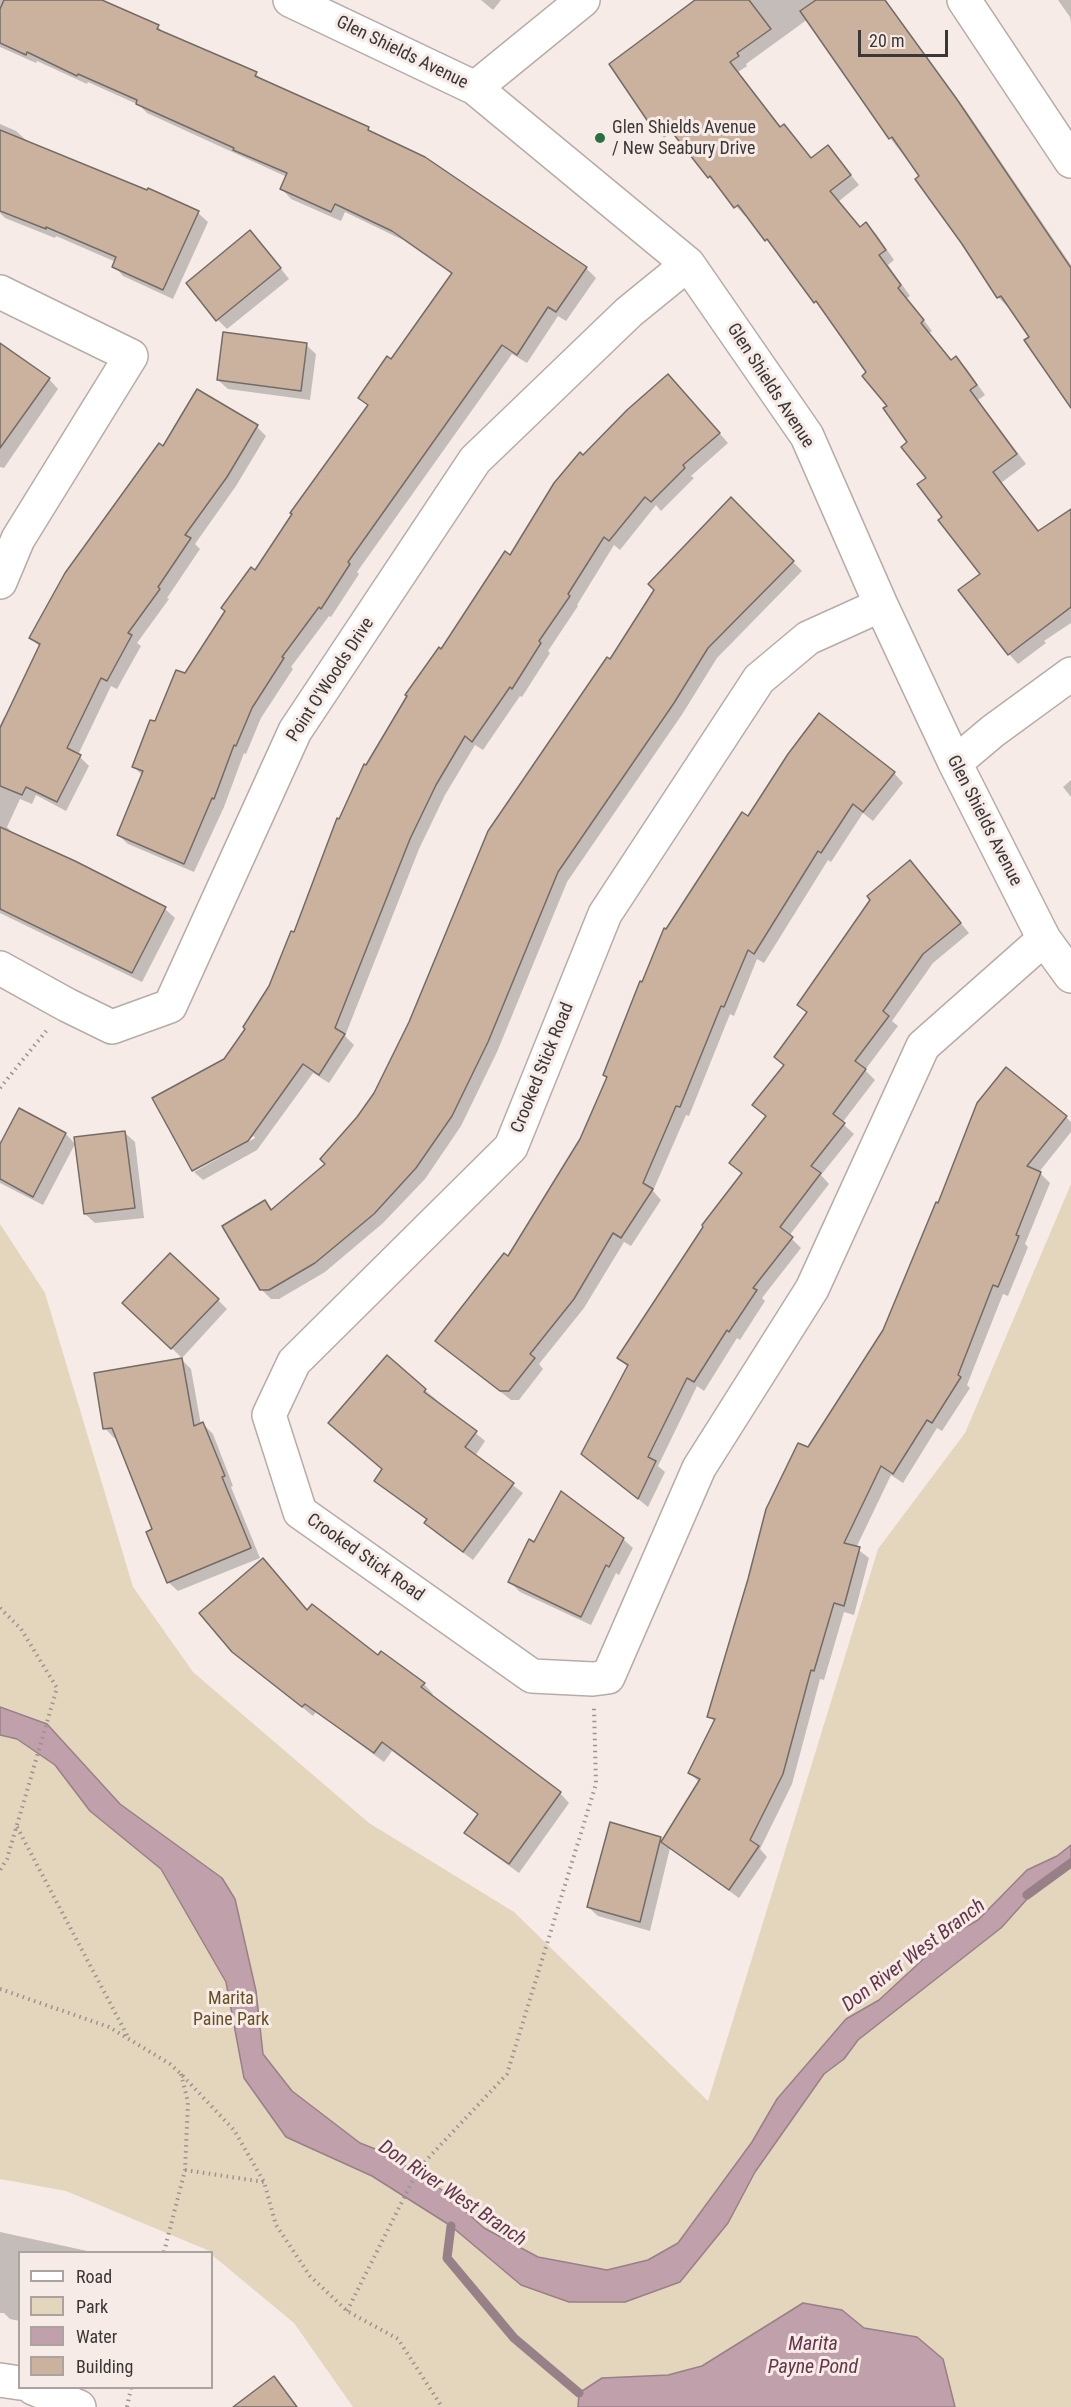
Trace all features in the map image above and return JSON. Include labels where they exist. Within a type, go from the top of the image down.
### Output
[{"type":"street","name":"Glen Shields Avenue","points":[[290,0],[476,88],[688,264],[807,436],[880,605],[955,763],[1044,939],[1071,976]]},
{"type":"street","points":[[476,88],[583,0]]},
{"type":"street","points":[[964,0],[1071,161]]},
{"type":"street","name":"Point O'Woods Drive","points":[[0,968],[112,1027],[170,1006],[295,731],[475,460],[629,312],[688,264]]},
{"type":"street","points":[[0,292],[131,356],[18,539],[0,582]]},
{"type":"street","name":"Crooked Stick Road","points":[[593,1679],[532,1676],[300,1512],[269,1415],[294,1362],[511,1148],[605,914],[759,679],[808,638],[880,605]]},
{"type":"street","points":[[955,763],[993,731],[1071,674]]},
{"type":"street","points":[[593,1679],[608,1677],[699,1468],[812,1289],[923,1046],[1044,939]]},
{"type":"street","points":[[0,2380],[18,2383]]},
{"type":"street","points":[[35,2389],[80,2407]]},
{"type":"path","points":[[0,1088],[67,1005]]},
{"type":"path","points":[[0,1608],[21,1629],[57,1688],[7,1859],[0,1870]]},
{"type":"path","points":[[347,2311],[419,2168],[507,2074],[596,1784],[593,1679]]},
{"type":"path","points":[[16,1826],[128,2037]]},
{"type":"path","points":[[0,1989],[109,2027],[128,2037],[181,2073],[234,2130],[264,2182],[276,2225],[310,2276],[347,2311],[398,2339],[442,2407]]},
{"type":"path","points":[[165,2251],[185,2170],[188,2102],[181,2073]]},
{"type":"path","points":[[185,2170],[264,2182]]},
{"type":"path","points":[[127,2407],[131,2389]]},
{"type":"green space","name":"Marita Paine Park","points":[[1071,1184],[1071,2407],[353,2407],[294,2323],[213,2256],[213,2251],[66,2191],[0,2179],[0,1224],[45,1293],[133,1587],[193,1672],[369,1823],[514,1912],[708,2101],[878,1549],[965,1433]]},
{"type":"water","points":[[0,1707],[47,1724],[120,1804],[222,1878],[235,1899],[256,1991],[263,2054],[292,2091],[360,2143],[388,2154],[442,2190],[484,2228],[538,2257],[607,2270],[648,2260],[678,2243],[752,2142],[777,2099],[846,2019],[879,2000],[945,1939],[978,1920],[1027,1870],[1057,1856],[1071,1845],[1071,1859],[1046,1878],[1001,1928],[858,2040],[844,2059],[824,2074],[755,2172],[728,2223],[680,2282],[625,2302],[569,2302],[521,2285],[451,2226],[372,2176],[286,2137],[244,2078],[226,1982],[161,1869],[90,1811],[55,1765],[17,1739],[0,1735]]},
{"type":"water","name":"Marita Payne Pond","points":[[803,2303],[842,2310],[864,2328],[917,2337],[943,2359],[955,2407],[578,2407],[579,2393],[602,2378],[668,2375],[702,2366]]},
{"type":"building","points":[[4,0],[102,0],[159,25],[157,29],[257,72],[255,76],[369,127],[368,130],[425,157],[587,267],[556,312],[548,307],[517,355],[502,345],[348,562],[350,564],[321,609],[319,607],[282,657],[284,658],[252,708],[236,746],[234,745],[214,799],[212,798],[184,864],[117,835],[143,771],[132,767],[150,720],[155,721],[176,670],[185,673],[225,611],[221,608],[251,567],[255,570],[292,514],[290,513],[368,405],[358,398],[387,356],[391,359],[452,273],[392,231],[335,204],[331,212],[280,189],[287,173],[136,104],[137,100],[78,74],[77,76],[27,52],[26,55],[0,43],[0,9]]},
{"type":"building","points":[[695,0],[749,0],[771,29],[737,53],[739,56],[730,62],[780,127],[784,124],[811,158],[828,145],[851,175],[830,191],[860,227],[866,222],[886,250],[879,255],[901,285],[898,288],[924,320],[921,323],[951,360],[956,356],[977,385],[970,390],[1017,454],[993,472],[1038,531],[1071,509],[1071,607],[1008,655],[958,590],[980,574],[938,520],[942,517],[917,484],[926,478],[901,447],[907,442],[883,408],[887,406],[862,376],[866,372],[816,301],[814,303],[767,239],[765,241],[738,205],[734,208],[664,122],[653,129],[609,64]]},
{"type":"building","points":[[816,0],[885,0],[956,98],[1071,268],[1071,408],[1024,340],[1029,337],[1001,296],[997,298],[962,244],[915,179],[919,176],[892,137],[889,139],[800,11]]},
{"type":"building","points":[[0,130],[147,190],[148,188],[199,211],[163,290],[112,267],[116,257],[46,227],[46,229],[0,211]]},
{"type":"building","points":[[250,230],[281,268],[216,321],[186,283]]},
{"type":"building","points":[[223,332],[307,343],[301,391],[217,380]]},
{"type":"building","points":[[0,343],[50,378],[0,448]]},
{"type":"building","points":[[668,374],[720,433],[683,465],[685,468],[651,502],[645,497],[609,541],[604,537],[512,689],[510,687],[472,742],[465,736],[436,785],[410,839],[335,1028],[345,1034],[319,1075],[303,1064],[248,1141],[192,1171],[152,1098],[224,1059],[245,1029],[243,1027],[269,986],[291,931],[294,932],[337,818],[339,819],[364,764],[366,765],[407,696],[405,695],[439,647],[441,649],[505,551],[510,555],[554,483],[580,452],[583,455],[627,410]]},
{"type":"building","points":[[197,389],[258,425],[227,477],[185,535],[191,538],[158,587],[160,589],[128,633],[132,635],[107,681],[101,678],[67,748],[81,755],[57,802],[26,787],[22,795],[0,786],[0,728],[40,644],[29,638],[65,573],[159,443],[163,446]]},
{"type":"building","points":[[731,497],[794,561],[708,648],[674,703],[558,872],[488,1042],[452,1116],[416,1168],[374,1214],[315,1263],[269,1290],[260,1290],[222,1226],[265,1200],[271,1210],[325,1164],[320,1159],[357,1117],[374,1093],[409,1022],[488,831],[607,657],[610,659],[654,590],[648,584]]},
{"type":"building","points":[[819,713],[895,772],[863,812],[853,804],[821,853],[818,851],[754,954],[748,950],[724,1007],[721,1006],[680,1107],[676,1106],[643,1183],[653,1189],[621,1238],[613,1233],[574,1299],[530,1354],[535,1358],[509,1391],[500,1391],[435,1341],[504,1253],[508,1256],[580,1139],[607,1077],[603,1075],[640,981],[642,982],[664,928],[666,929],[742,812],[748,816],[788,754]]},
{"type":"building","points":[[0,827],[75,861],[166,907],[132,973],[0,909]]},
{"type":"building","points":[[910,860],[961,923],[923,954],[883,1011],[889,1016],[855,1061],[866,1069],[833,1114],[845,1123],[811,1166],[821,1173],[780,1227],[793,1237],[753,1288],[757,1290],[729,1332],[727,1330],[694,1382],[687,1378],[648,1457],[656,1461],[638,1499],[581,1454],[628,1365],[617,1358],[703,1227],[702,1225],[742,1173],[729,1163],[766,1116],[752,1105],[784,1065],[774,1057],[807,1012],[797,1005],[870,900],[867,896]]},
{"type":"building","points":[[1006,1067],[1067,1116],[1027,1166],[1041,1172],[1016,1235],[1019,1236],[998,1287],[993,1285],[958,1375],[961,1377],[932,1423],[927,1420],[893,1474],[881,1466],[844,1543],[860,1547],[844,1606],[834,1603],[814,1671],[811,1670],[783,1774],[750,1840],[759,1846],[729,1890],[661,1842],[700,1779],[688,1773],[715,1719],[707,1717],[766,1509],[798,1443],[808,1447],[883,1330],[936,1202],[938,1203],[977,1103]]},
{"type":"building","points":[[19,1108],[66,1133],[33,1197],[0,1179],[0,1144]]},
{"type":"building","points":[[125,1131],[135,1208],[84,1214],[74,1137]]},
{"type":"building","points":[[170,1253],[219,1299],[171,1349],[122,1303]]},
{"type":"building","points":[[387,1355],[426,1389],[424,1392],[477,1431],[465,1447],[514,1483],[463,1552],[424,1523],[427,1519],[374,1481],[382,1469],[328,1423]]},
{"type":"building","points":[[182,1358],[194,1426],[203,1422],[225,1476],[222,1477],[251,1548],[167,1583],[146,1532],[152,1529],[112,1428],[103,1429],[94,1373]]},
{"type":"building","points":[[561,1491],[624,1538],[609,1567],[606,1565],[581,1617],[508,1582],[529,1539],[534,1542]]},
{"type":"building","points":[[263,1558],[307,1610],[312,1604],[378,1655],[381,1651],[425,1683],[421,1687],[561,1792],[509,1864],[464,1833],[478,1814],[382,1742],[374,1753],[305,1704],[302,1707],[232,1652],[199,1613]]},
{"type":"building","points":[[610,1822],[661,1837],[640,1922],[587,1907]]},
{"type":"building","points":[[274,2376],[297,2407],[233,2407]]},
{"type":"waterway","name":"Don River West Branch","points":[[1027,1895],[1071,1863]]},
{"type":"waterway","points":[[451,2226],[447,2258],[514,2338],[579,2393]]},
{"type":"place","name":"Glen Shields Avenue / New Seabury Drive","points":[[600,138]]}]
